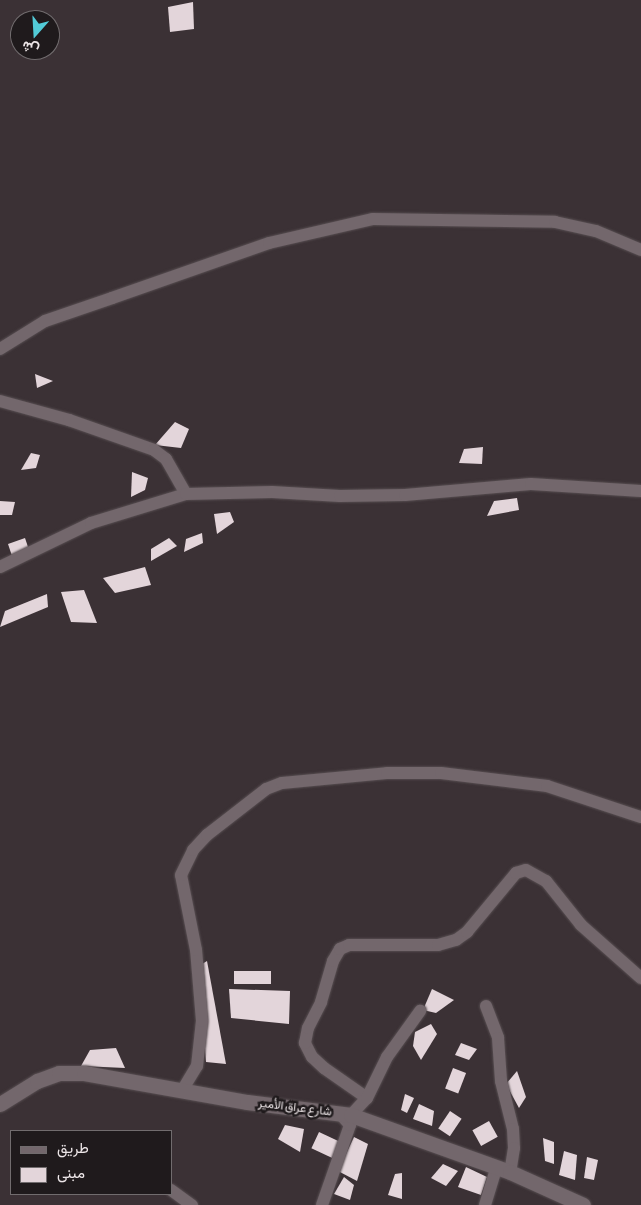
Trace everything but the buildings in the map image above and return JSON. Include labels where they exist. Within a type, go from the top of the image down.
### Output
[{"type":"main road","name":"شارع عراق الأمير","points":[[0,1104],[37,1081],[59,1073],[103,1075],[247,1102],[346,1114],[503,1170],[583,1205]]},
{"type":"street","points":[[0,349],[45,321],[131,291],[270,243],[373,219],[555,222],[604,233],[641,250]]},
{"type":"street","points":[[0,401],[69,420],[154,450],[166,459],[186,494]]},
{"type":"street","points":[[0,567],[91,523],[186,494],[272,492],[340,496],[405,495],[531,484],[641,491]]},
{"type":"street","points":[[183,1089],[197,1066],[202,1021],[196,950],[181,875],[194,850],[207,835],[266,789],[290,782],[387,773],[441,773],[547,786],[641,818]]},
{"type":"street","points":[[366,1098],[324,1068],[312,1057],[305,1043],[308,1028],[321,1002],[333,961],[340,949],[349,945],[438,945],[456,940],[474,925],[516,873],[526,870],[546,882],[581,925],[641,978]]},
{"type":"street","points":[[485,1205],[514,1148],[513,1129],[501,1081],[498,1038],[486,1006]]},
{"type":"street","points":[[324,1204],[350,1125],[346,1114],[366,1098],[387,1057],[420,1011]]},
{"type":"street","points":[[172,1191],[192,1205]]}]
